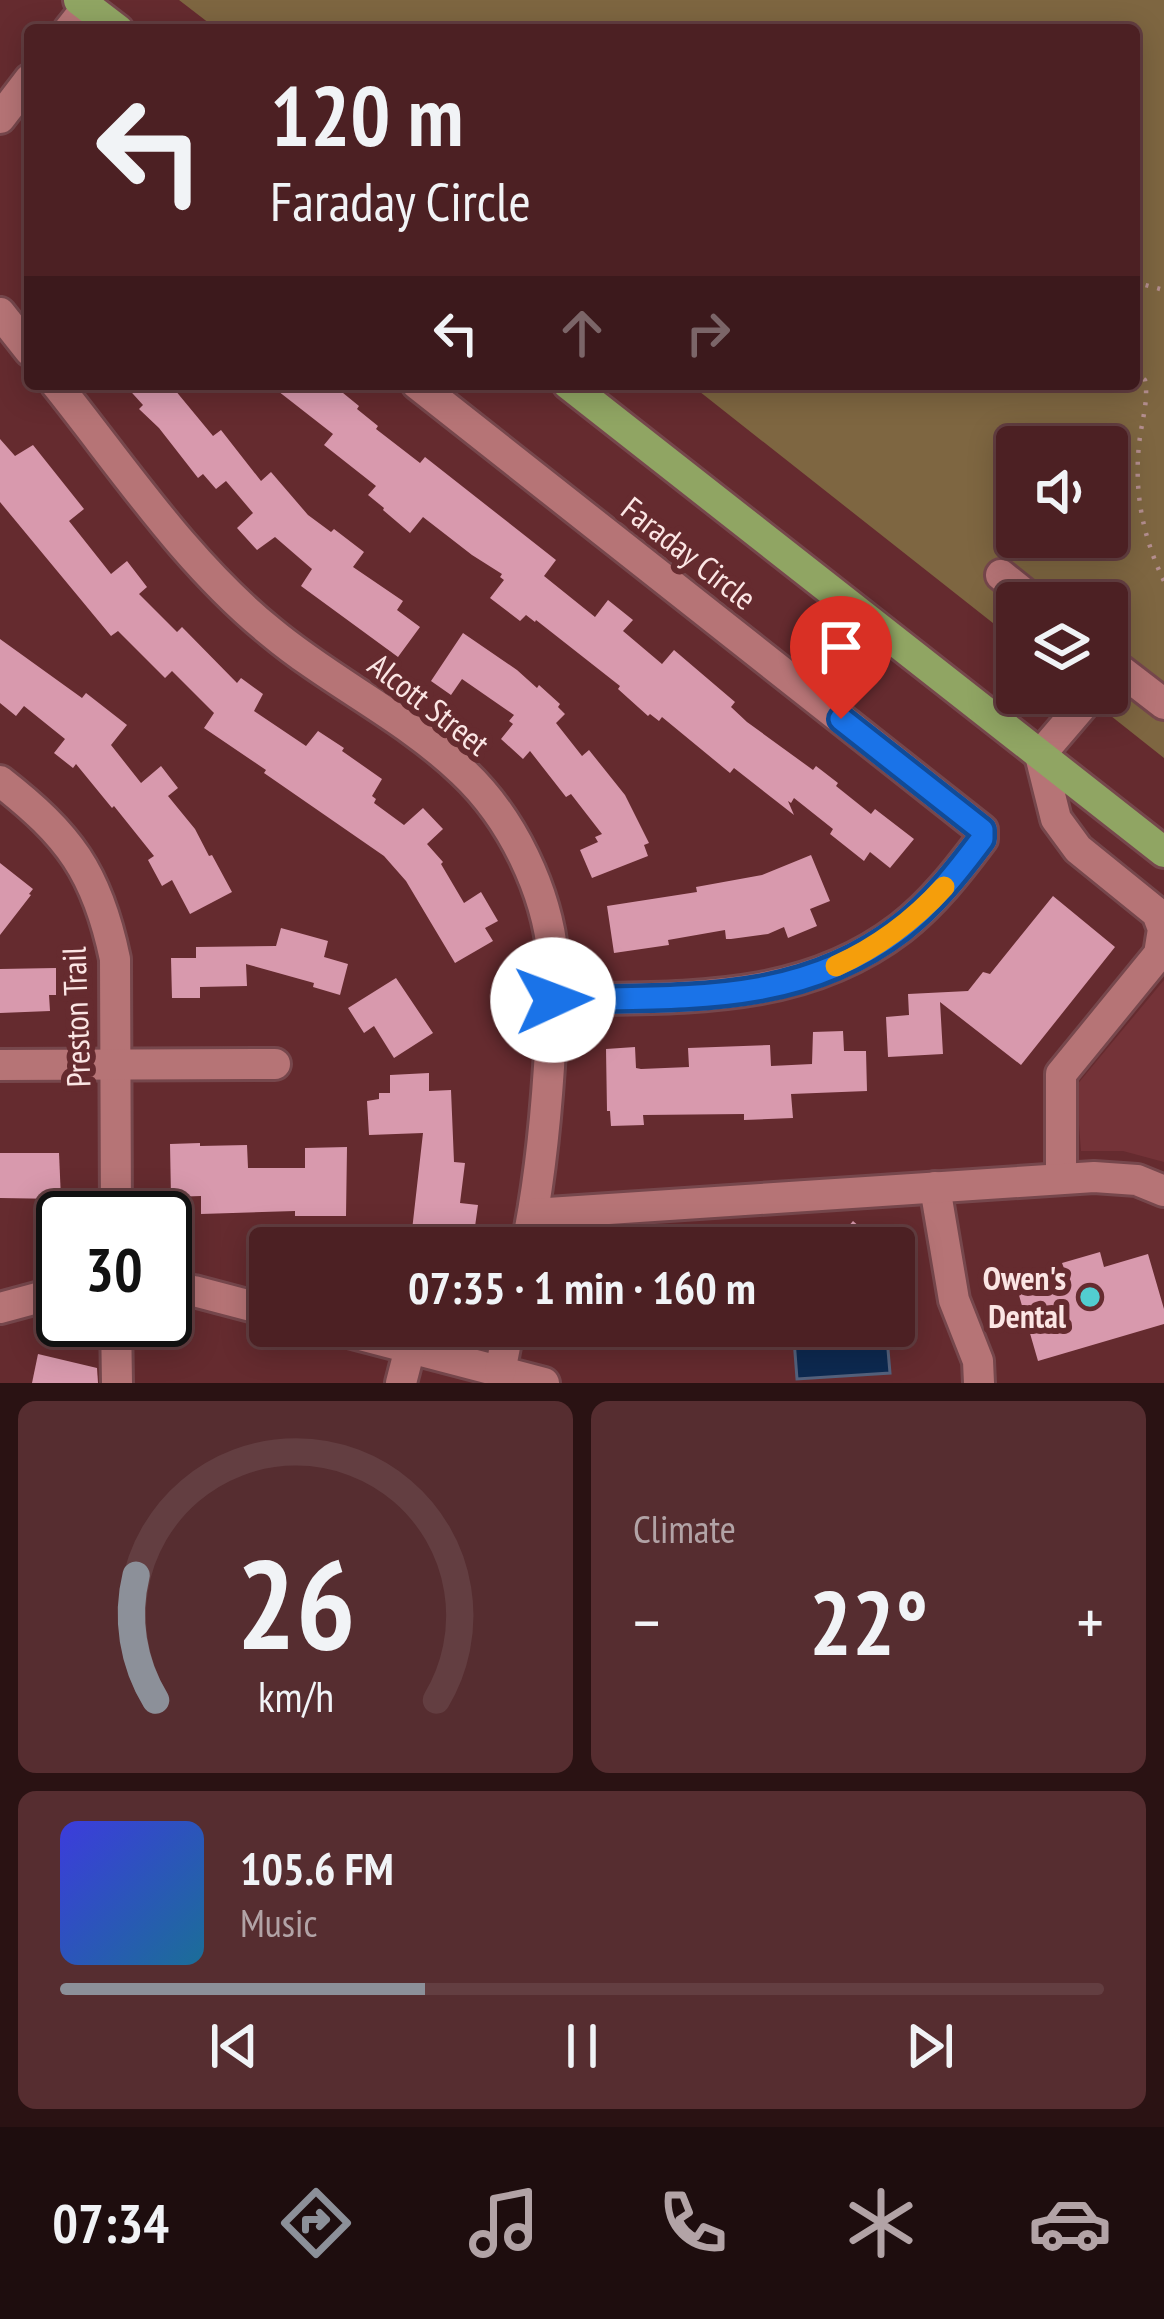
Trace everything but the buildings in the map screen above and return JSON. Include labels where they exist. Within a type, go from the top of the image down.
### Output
[{"type":"main road","points":[[576,390],[1164,852]]},
{"type":"street","points":[[0,118],[24,88]]},
{"type":"street","points":[[0,313],[24,343]]},
{"type":"street","name":"Alcott Street","points":[[61,390],[194,559],[227,593],[273,634],[463,771],[512,834],[530,870],[554,958],[545,1123],[530,1227]]},
{"type":"street","name":"Faraday Circle","points":[[425,390],[982,830],[982,839],[956,874],[902,928],[862,954],[812,976],[774,988],[727,994],[553,1000]]},
{"type":"street","points":[[1001,575],[1010,582]]},
{"type":"street","points":[[1128,679],[1164,704]]},
{"type":"street","points":[[1061,1178],[1060,1075],[1153,985],[1163,928],[1157,913],[1078,849],[1056,820],[1040,755],[1075,714]]},
{"type":"street","name":"Preston Trail","points":[[0,781],[49,821],[75,852],[107,919],[115,959],[116,1191]]},
{"type":"street","points":[[0,1065],[275,1064]]},
{"type":"street","points":[[533,1214],[1061,1178],[1137,1180],[1164,1191]]},
{"type":"street","points":[[935,1187],[954,1300],[978,1361],[979,1383]]},
{"type":"street","points":[[192,1291],[249,1305]]},
{"type":"street","points":[[0,1308],[36,1297]]},
{"type":"street","points":[[116,1347],[117,1383]]},
{"type":"street","points":[[406,1347],[544,1383]]},
{"type":"street","points":[[500,1372],[505,1347]]},
{"type":"street","points":[[401,1383],[410,1348]]},
{"type":"path","points":[[1140,376],[1148,394],[1136,470],[1140,514],[1164,581]]},
{"type":"shaded area","points":[[179,0],[1164,0],[1164,758],[1108,714],[1128,714],[1128,582],[996,582],[996,625],[698,390],[1140,390],[1140,24],[210,24]]},
{"type":"shaded area","points":[[1164,980],[1164,1162],[1123,1151],[1081,1151],[1076,1086]]},
{"type":"water","points":[[795,1347],[888,1347],[890,1373],[797,1379]]},
{"type":"slow traffic","points":[[836,966],[902,928],[944,887]]},
{"type":"place","name":"Owen's Dental","points":[[1090,1297]]},
{"type":"route","points":[[553,1000],[774,988],[862,954],[929,903],[982,839],[982,830],[841,719]]}]
